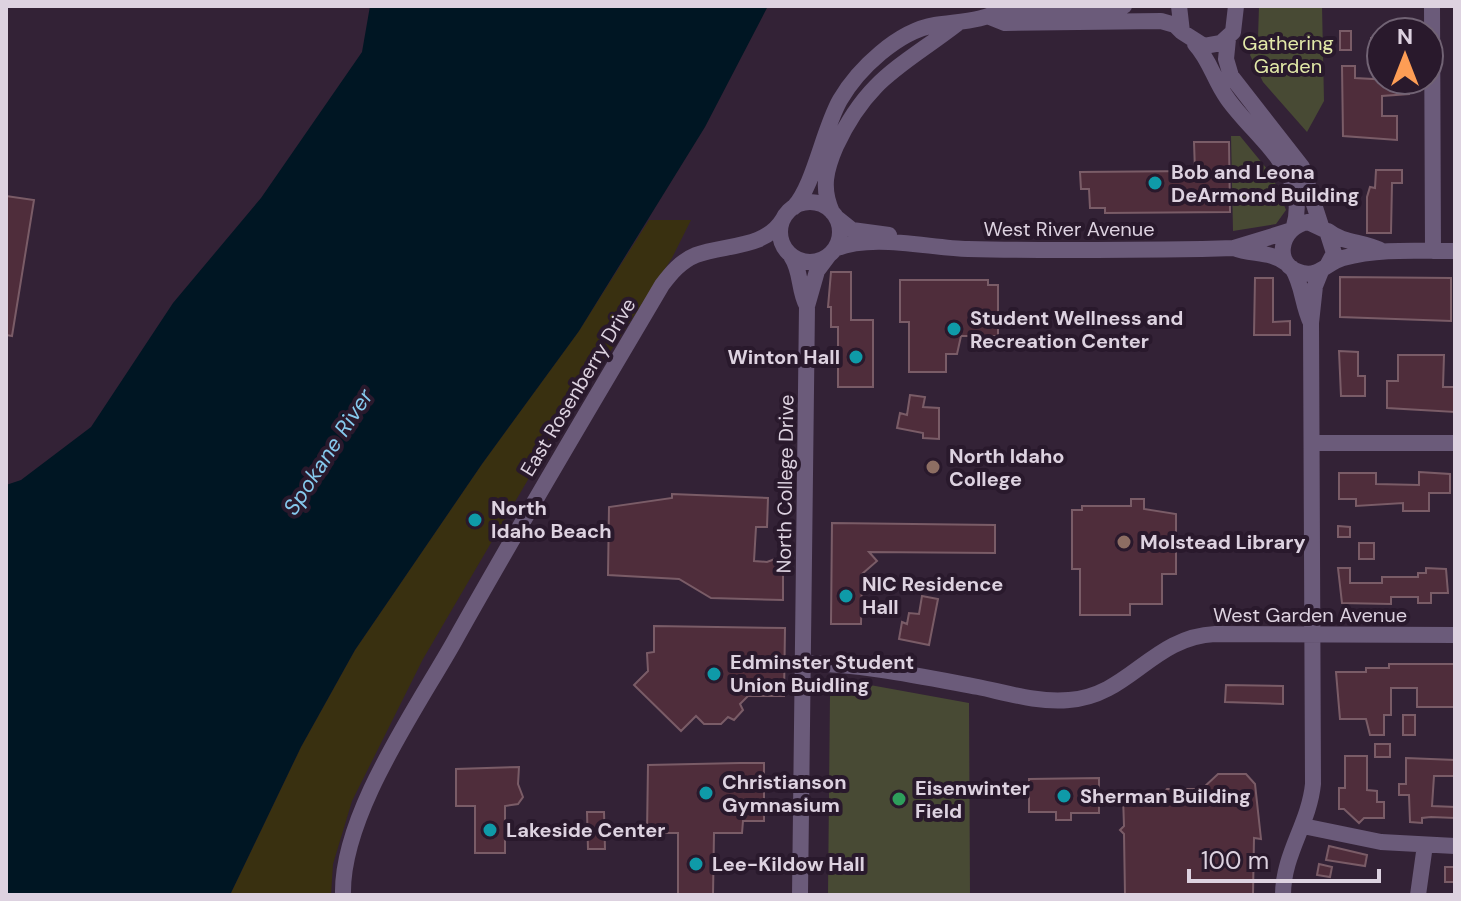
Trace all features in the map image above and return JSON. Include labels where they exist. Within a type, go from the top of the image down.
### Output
[{"type":"street","points":[[957,24],[880,79],[854,112],[826,173],[825,195],[840,234],[832,252],[806,262],[791,256],[780,235],[788,213],[805,190],[831,117],[853,82],[878,56],[933,25],[990,17],[1005,8],[1124,6]]},
{"type":"street","points":[[1179,6],[1177,14],[1182,32]]},
{"type":"street","points":[[1236,6],[1237,24],[1228,39],[1226,59],[1231,76],[1302,167],[1324,228],[1334,245],[1315,286],[1311,323],[1313,784],[1311,805],[1288,856],[1283,895]]},
{"type":"street","points":[[1432,6],[1433,251]]},
{"type":"street","points":[[990,17],[1005,23],[1161,21],[1175,25],[1195,44],[1207,58],[1229,102],[1285,168],[1297,196],[1291,229],[1282,243],[1289,266],[1299,280],[1311,323]]},
{"type":"street","points":[[1195,44],[1212,46],[1228,39]]},
{"type":"street","points":[[788,213],[818,203],[835,215]]},
{"type":"street","name":"East Rosenberry Drive","points":[[343,895],[348,851],[366,802],[474,606],[662,285],[694,256],[769,235],[788,213]]},
{"type":"street","name":"West River Avenue","points":[[835,215],[852,230],[892,236],[905,243]]},
{"type":"street","points":[[1291,229],[1308,222],[1324,228],[1337,238],[1369,244],[1382,251]]},
{"type":"street","name":"West River Avenue","points":[[1234,248],[1291,229]]},
{"type":"street","name":"West River Avenue","points":[[832,252],[850,244],[905,243],[965,249],[1234,248],[1272,255],[1289,266]]},
{"type":"street","points":[[1289,266],[1306,274],[1339,259],[1382,251],[1455,251]]},
{"type":"street","name":"North College Drive","points":[[800,895],[807,306],[817,271],[832,252]]},
{"type":"street","name":"North College Drive","points":[[791,256],[800,272],[801,295],[807,306]]},
{"type":"street","points":[[1313,443],[1455,443]]},
{"type":"street","name":"West Garden Avenue","points":[[803,663],[852,664],[1030,697],[1068,701],[1105,692],[1156,653],[1188,637],[1455,635]]},
{"type":"street","points":[[1303,826],[1355,838],[1455,846]]},
{"type":"street","points":[[1418,895],[1425,845]]},
{"type":"green space","name":"Gathering Garden","points":[[1259,6],[1322,6],[1324,101],[1307,132],[1263,82],[1250,55],[1258,38]]},
{"type":"green space","points":[[1231,136],[1240,136],[1272,175],[1286,210],[1276,224],[1233,231]]},
{"type":"green space","name":"Eisenwinter Field","points":[[848,681],[969,703],[970,895],[828,895],[830,694]]},
{"type":"sand","name":"North Idaho Beach","points":[[649,220],[691,220],[672,258],[543,454],[423,659],[352,801],[333,864],[331,895],[230,895],[301,747],[355,650],[482,464],[579,331]]},
{"type":"water","name":"Spokane River","points":[[370,6],[768,6],[705,127],[579,331],[482,464],[355,650],[301,747],[230,895],[6,895],[6,485],[21,480],[91,427],[173,303],[261,198],[362,52]]},
{"type":"building","points":[[1340,31],[1351,31],[1351,50],[1340,50]]},
{"type":"building","points":[[1342,66],[1355,66],[1355,78],[1365,79],[1365,96],[1382,96],[1382,116],[1397,116],[1397,140],[1343,136]]},
{"type":"building","name":"Bob and Leona DeArmond Building","points":[[1194,142],[1229,142],[1230,212],[1105,213],[1105,208],[1090,208],[1089,189],[1081,189],[1080,172],[1195,171]]},
{"type":"building","points":[[1376,170],[1402,170],[1402,183],[1392,183],[1391,233],[1367,233],[1367,197],[1370,187],[1375,188]]},
{"type":"building","points":[[6,196],[34,200],[12,336],[6,335]]},
{"type":"building","name":"Winton Hall","points":[[831,272],[851,272],[851,320],[873,320],[873,387],[838,387],[838,327],[831,327],[831,307],[828,307]]},
{"type":"building","points":[[1340,277],[1451,278],[1451,321],[1340,317]]},
{"type":"building","points":[[1255,278],[1273,278],[1273,322],[1290,321],[1290,335],[1254,335]]},
{"type":"building","name":"Student Wellness and Recreation Center","points":[[900,280],[988,280],[988,285],[998,285],[998,336],[961,336],[957,354],[946,354],[946,372],[909,372],[909,322],[900,322]]},
{"type":"building","points":[[1339,351],[1358,352],[1358,376],[1365,376],[1365,396],[1341,396]]},
{"type":"building","points":[[1398,355],[1444,355],[1443,387],[1455,387],[1455,412],[1387,408],[1387,381],[1398,381]]},
{"type":"building","points":[[910,395],[925,397],[923,407],[939,408],[939,439],[923,438],[923,433],[897,428],[900,413],[907,415]]},
{"type":"building","points":[[1419,472],[1450,474],[1450,493],[1429,493],[1429,511],[1403,511],[1403,503],[1356,506],[1356,499],[1339,499],[1339,473],[1376,473],[1376,484],[1419,485]]},
{"type":"building","points":[[672,494],[768,498],[767,527],[756,527],[754,561],[767,562],[783,556],[783,600],[711,598],[679,579],[608,575],[609,507],[672,498]]},
{"type":"building","name":"Molstead Library","points":[[1131,499],[1144,499],[1144,509],[1176,514],[1176,574],[1162,574],[1162,604],[1130,604],[1130,615],[1080,615],[1080,569],[1072,569],[1072,510],[1082,510],[1082,506],[1131,506]]},
{"type":"building","name":"NIC Residence Hall","points":[[832,523],[995,525],[995,553],[869,552],[877,561],[862,574],[861,624],[831,624]]},
{"type":"building","points":[[1338,526],[1350,527],[1350,537],[1338,537]]},
{"type":"building","points":[[1359,543],[1374,543],[1374,559],[1359,559]]},
{"type":"building","points":[[1338,568],[1350,568],[1350,583],[1382,583],[1382,577],[1418,577],[1418,573],[1426,573],[1426,568],[1446,569],[1448,593],[1431,593],[1431,603],[1418,603],[1418,597],[1391,597],[1391,604],[1342,603]]},
{"type":"building","points":[[922,596],[938,599],[929,645],[899,639],[902,622],[907,624],[909,613],[919,614]]},
{"type":"building","name":"Edminster Student Union Buidling","points":[[654,626],[785,628],[784,696],[748,696],[740,704],[743,710],[734,720],[728,717],[721,724],[704,724],[696,716],[681,731],[634,685],[648,671],[647,653],[654,652]]},
{"type":"building","points":[[1389,664],[1455,664],[1455,707],[1417,707],[1417,688],[1391,688],[1391,715],[1384,715],[1384,735],[1370,735],[1366,719],[1340,719],[1336,672],[1366,672],[1366,668],[1389,668]]},
{"type":"building","points":[[1226,685],[1283,686],[1283,704],[1225,702]]},
{"type":"building","points":[[1403,715],[1415,715],[1415,735],[1403,735]]},
{"type":"building","points":[[1375,744],[1390,744],[1390,757],[1375,757]]},
{"type":"building","points":[[1345,756],[1367,756],[1367,790],[1377,791],[1377,802],[1384,802],[1384,818],[1364,818],[1359,823],[1344,809],[1339,809],[1339,788],[1345,788]]},
{"type":"building","points":[[1406,758],[1455,760],[1455,776],[1434,776],[1432,806],[1455,807],[1455,818],[1431,817],[1422,818],[1422,823],[1410,822],[1409,795],[1399,795],[1399,784],[1406,784]]},
{"type":"building","name":"Christianson Gymnasium","points":[[764,763],[764,821],[743,821],[742,833],[714,833],[713,895],[678,895],[678,833],[647,833],[648,765]]},
{"type":"building","name":"Lakeside Center","points":[[519,767],[518,784],[523,797],[518,804],[505,806],[505,853],[475,853],[475,806],[456,806],[456,769]]},
{"type":"building","points":[[1218,774],[1246,774],[1255,784],[1261,839],[1254,838],[1253,895],[1125,895],[1124,834],[1120,830],[1124,826],[1123,796],[1160,796],[1167,789],[1202,789]]},
{"type":"building","name":"Sherman Building","points":[[1099,778],[1099,813],[1071,813],[1071,820],[1056,820],[1056,812],[1029,812],[1029,779]]},
{"type":"building","points":[[587,812],[604,812],[605,849],[588,849]]},
{"type":"building","points":[[1329,846],[1367,855],[1365,866],[1326,860]]},
{"type":"building","points":[[1319,864],[1332,867],[1330,877],[1317,875]]},
{"type":"building","points":[[1445,867],[1455,867],[1455,882],[1445,882]]},
{"type":"place","name":"Bob and Leona DeArmond Building","points":[[1155,183]]},
{"type":"place","name":"Student Wellness and Recreation Center","points":[[954,329]]},
{"type":"place","name":"Winton Hall","points":[[856,357]]},
{"type":"place","name":"North Idaho College","points":[[933,467]]},
{"type":"place","name":"North Idaho Beach","points":[[475,520]]},
{"type":"place","name":"Molstead Library","points":[[1124,542]]},
{"type":"place","name":"NIC Residence Hall","points":[[846,596]]},
{"type":"place","name":"Edminster Student Union Buidling","points":[[714,674]]},
{"type":"place","name":"Christianson Gymnasium","points":[[706,793]]},
{"type":"place","name":"Sherman Building","points":[[1064,796]]},
{"type":"place","name":"Eisenwinter Field","points":[[899,799]]},
{"type":"place","name":"Lakeside Center","points":[[490,830]]},
{"type":"place","name":"Lee-Kildow Hall","points":[[696,864]]}]
